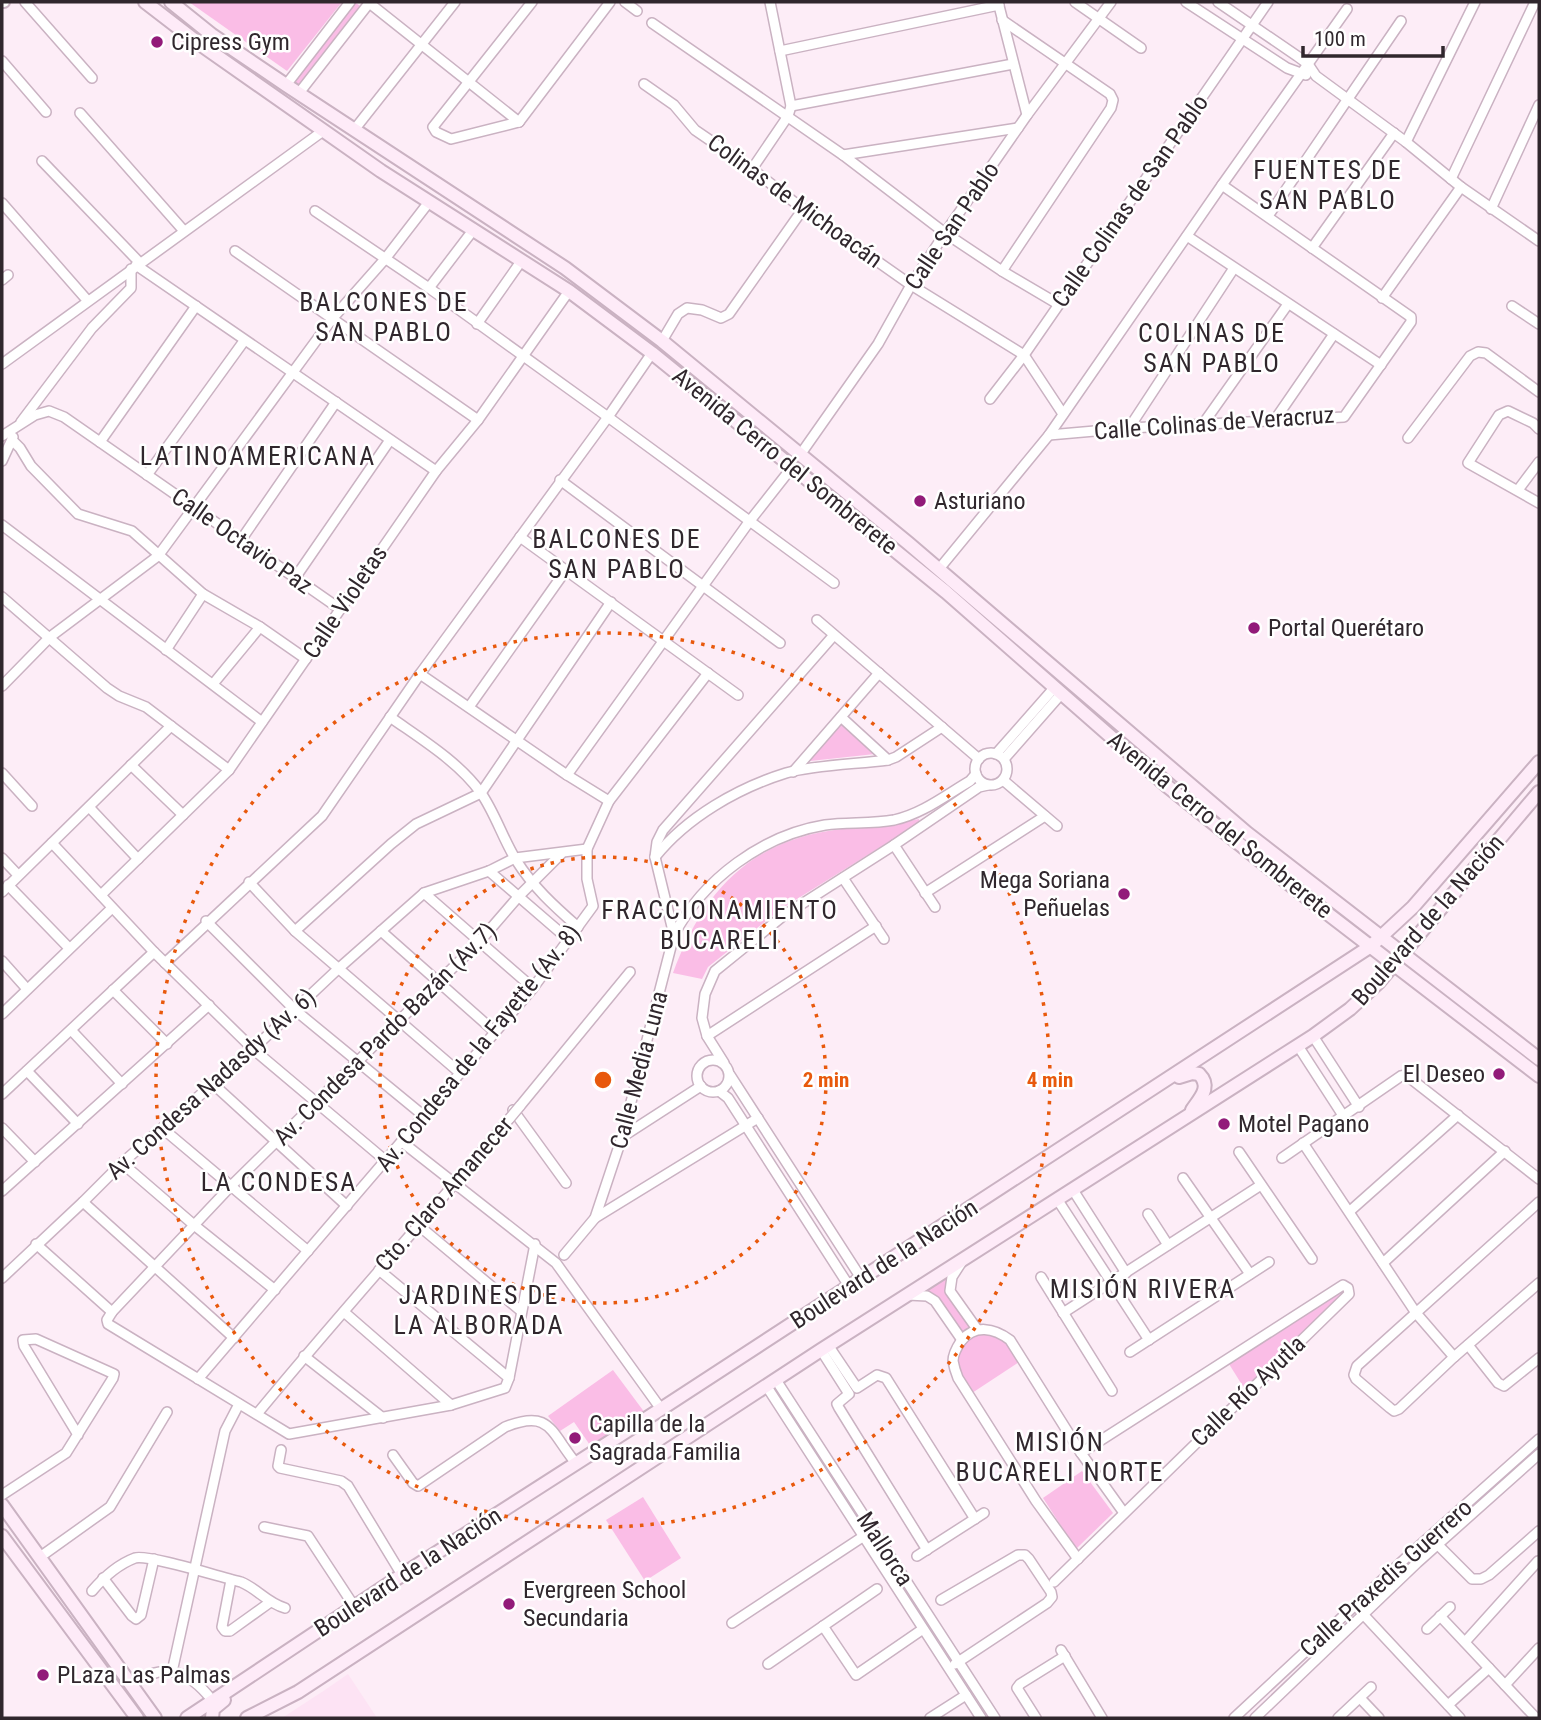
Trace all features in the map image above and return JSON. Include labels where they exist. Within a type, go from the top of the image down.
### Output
[{"type":"main road","name":"Avenida Cerro del Sombrerete","points":[[145,2],[323,131],[569,291],[939,569],[1247,833],[1539,1059]]},
{"type":"main road","name":"Avenida Cerro del Sombrerete","points":[[172,2],[212,35],[565,268],[662,341],[1177,794],[1539,1076]]},
{"type":"main road","name":"Boulevard de la Nación","points":[[187,1718],[401,1575],[662,1409],[1371,946],[1413,907],[1539,762]]},
{"type":"main road","name":"Boulevard de la Nación","points":[[248,1718],[298,1692],[825,1348],[1313,1036],[1350,1009],[1378,983],[1539,792]]},
{"type":"main road","points":[[1165,1081],[1192,1073],[1203,1078],[1205,1090],[1188,1116]]},
{"type":"main road","points":[[2,1505],[155,1718]]},
{"type":"main road","points":[[2,1536],[137,1718]]},
{"type":"main road","points":[[212,1718],[215,1707],[282,1654]]},
{"type":"main road","points":[[124,1700],[125,1718]]},
{"type":"street","points":[[25,2],[92,78]]},
{"type":"street","points":[[286,85],[350,2]]},
{"type":"street","points":[[299,93],[369,2],[519,122]]},
{"type":"street","points":[[354,130],[455,2]]},
{"type":"street","points":[[532,2],[433,127],[436,132],[451,139],[519,122],[610,2]]},
{"type":"street","points":[[625,2],[637,11]]},
{"type":"street","points":[[752,169],[788,116],[791,106],[770,2]]},
{"type":"street","points":[[1075,2],[1141,48]]},
{"type":"street","name":"Calle San Pablo","points":[[567,775],[796,461],[878,344],[911,285],[945,233],[1027,115],[1111,2]]},
{"type":"street","points":[[1186,2],[1287,68],[1317,76]]},
{"type":"street","points":[[1218,2],[1308,64],[1317,76],[1461,187],[1539,241]]},
{"type":"street","name":"Calle Colinas de San Pablo","points":[[990,399],[1024,355],[1268,2]]},
{"type":"street","points":[[1406,142],[1475,2]]},
{"type":"street","points":[[1451,179],[1535,2]]},
{"type":"street","points":[[780,51],[999,3],[1027,115]]},
{"type":"street","points":[[939,569],[1049,435],[1348,9]]},
{"type":"street","points":[[1002,20],[1110,94],[1113,100],[1111,108],[1002,271]]},
{"type":"street","points":[[1268,216],[1401,21]]},
{"type":"street","points":[[652,23],[843,155],[945,233],[1058,304]]},
{"type":"street","points":[[2,61],[46,112]]},
{"type":"street","points":[[791,106],[1013,64]]},
{"type":"street","name":"Colinas de Michoacán","points":[[645,84],[674,105],[695,130],[752,169],[803,209],[911,285],[1024,355]]},
{"type":"street","points":[[1491,209],[1539,105]]},
{"type":"street","points":[[80,113],[184,231]]},
{"type":"street","points":[[843,155],[1018,128]]},
{"type":"street","points":[[2,364],[323,131]]},
{"type":"street","points":[[1312,248],[1394,134]]},
{"type":"street","points":[[42,161],[136,266],[436,471]]},
{"type":"street","points":[[1222,185],[1381,298],[1461,187]]},
{"type":"street","points":[[2,686],[50,637],[159,555],[332,319],[385,259],[429,202]]},
{"type":"street","points":[[2,203],[87,300]]},
{"type":"street","points":[[662,341],[678,314],[687,307],[721,318],[729,314],[803,209]]},
{"type":"street","points":[[315,211],[429,288],[608,416],[834,583]]},
{"type":"street","points":[[429,288],[474,229]]},
{"type":"street","points":[[498,244],[507,230]]},
{"type":"street","points":[[1187,236],[1381,365]]},
{"type":"street","points":[[235,251],[478,420]]},
{"type":"street","points":[[477,324],[522,260]]},
{"type":"street","points":[[2,461],[19,424],[92,328],[131,288],[136,266]]},
{"type":"street","points":[[1129,428],[1234,268]]},
{"type":"street","name":"Calle Violetas","points":[[101,895],[229,770],[436,471],[478,420],[569,291]]},
{"type":"street","name":"Calle Colinas de Veracruz","points":[[1049,435],[1129,428],[1344,417],[1411,317],[1381,298]]},
{"type":"street","points":[[1203,424],[1289,304]]},
{"type":"street","points":[[100,442],[196,306]]},
{"type":"street","points":[[1512,306],[1539,324]]},
{"type":"street","points":[[1273,421],[1334,334]]},
{"type":"street","points":[[147,475],[244,341]]},
{"type":"street","points":[[1408,438],[1470,356],[1478,352],[1486,353],[1539,392]]},
{"type":"street","points":[[165,963],[321,816],[652,353]]},
{"type":"street","points":[[1024,355],[1063,414]]},
{"type":"street","points":[[241,540],[336,402]]},
{"type":"street","name":"Calle Octavio Paz","points":[[2,436],[19,424],[49,411],[64,417],[340,608]]},
{"type":"street","points":[[1537,422],[1508,411],[1499,415],[1468,463],[1539,503]]},
{"type":"street","points":[[12,440],[31,466],[78,514],[132,531],[203,594],[260,627],[306,659]]},
{"type":"street","points":[[295,578],[390,440]]},
{"type":"street","points":[[1518,491],[1539,462]]},
{"type":"street","points":[[560,480],[780,643]]},
{"type":"street","points":[[2,525],[262,722]]},
{"type":"street","points":[[520,537],[738,695]]},
{"type":"street","points":[[469,707],[566,570]]},
{"type":"street","points":[[166,650],[203,594]]},
{"type":"street","points":[[2,597],[107,688],[146,707],[229,770]]},
{"type":"street","points":[[295,930],[416,824],[481,793],[611,603]]},
{"type":"street","points":[[817,620],[979,759]]},
{"type":"street","points":[[212,684],[260,627]]},
{"type":"street","points":[[674,935],[655,857],[657,842],[663,830],[834,635]]},
{"type":"street","points":[[424,893],[489,871],[515,858],[587,849],[609,801],[708,673]]},
{"type":"street","points":[[793,772],[879,673]]},
{"type":"street","points":[[420,674],[609,801]]},
{"type":"street","points":[[1000,756],[1059,690]]},
{"type":"street","points":[[390,717],[442,754],[481,793],[515,858],[531,882],[545,899],[578,927]]},
{"type":"street","points":[[841,717],[888,760]]},
{"type":"street","points":[[69,948],[5,889],[171,726]]},
{"type":"street","points":[[655,857],[667,841],[736,793],[793,772],[888,760],[942,727]]},
{"type":"street","points":[[985,754],[1000,756],[1007,769],[1003,780],[988,785],[983,783],[975,769],[979,759],[985,754]]},
{"type":"street","points":[[131,765],[183,815]]},
{"type":"street","points":[[2,774],[32,806]]},
{"type":"street","name":"Calle Media Luna","points":[[564,1255],[595,1218],[622,1137],[674,935],[685,914],[713,884],[751,852],[792,832],[825,825],[893,820],[919,812],[970,781],[976,774]]},
{"type":"street","points":[[1003,780],[1057,826]]},
{"type":"street","name":"Calle Media Luna","points":[[724,1063],[707,1036],[702,1017],[705,995],[715,971],[783,916],[979,787],[988,785]]},
{"type":"street","points":[[89,807],[138,859]]},
{"type":"street","points":[[925,893],[1045,816]]},
{"type":"street","points":[[52,843],[154,952],[253,1049],[386,1161]]},
{"type":"street","points":[[894,845],[935,907]]},
{"type":"street","name":"Av. Condesa de la Fayette (Av. 8)","points":[[198,1379],[533,988],[569,940],[593,906],[587,880],[587,849]]},
{"type":"street","name":"Av. Condesa Pardo Bazán (Av.7)","points":[[198,1379],[108,1324],[107,1320],[231,1186],[277,1144],[480,941],[531,882],[561,854]]},
{"type":"street","points":[[2,858],[18,875]]},
{"type":"street","points":[[489,871],[569,940]]},
{"type":"street","points":[[843,878],[884,939]]},
{"type":"street","points":[[249,882],[295,930],[338,969],[460,1073]]},
{"type":"street","points":[[424,893],[533,988]]},
{"type":"street","name":"Av. Condesa Nadasdy (Av. 6)","points":[[2,1278],[121,1163],[253,1049],[424,893]]},
{"type":"street","points":[[534,911],[545,899]]},
{"type":"street","points":[[2,1014],[112,908]]},
{"type":"street","points":[[207,922],[295,1010],[424,1116]]},
{"type":"street","points":[[707,1036],[876,926]]},
{"type":"street","points":[[382,931],[495,1032]]},
{"type":"street","points":[[2,1094],[154,952]]},
{"type":"street","points":[[2,961],[27,989]]},
{"type":"street","name":"Cto. Claro Amanecer","points":[[257,1415],[304,1356],[456,1183],[630,972]]},
{"type":"street","points":[[113,990],[167,1044]]},
{"type":"street","points":[[2,1191],[209,1005]]},
{"type":"street","points":[[71,1030],[122,1084]]},
{"type":"street","points":[[1313,1036],[1359,1107]]},
{"type":"street","points":[[1298,1046],[1344,1117]]},
{"type":"street","points":[[730,1075],[727,1085],[719,1091],[709,1092],[701,1086],[697,1075],[702,1065],[713,1060],[724,1063],[862,1278]]},
{"type":"street","points":[[27,1071],[78,1124]]},
{"type":"street","points":[[1282,1158],[1406,1075],[1539,1179]]},
{"type":"street","points":[[212,1083],[347,1206]]},
{"type":"street","points":[[622,1137],[701,1086]]},
{"type":"street","points":[[719,1091],[728,1098],[849,1286]]},
{"type":"street","points":[[514,1111],[566,1183]]},
{"type":"street","points":[[1350,1211],[1458,1115]]},
{"type":"street","points":[[595,1218],[758,1118]]},
{"type":"street","points":[[2,1128],[35,1162]]},
{"type":"street","points":[[162,1128],[308,1251]]},
{"type":"street","points":[[402,1142],[556,1263],[662,1409]]},
{"type":"street","points":[[1303,1143],[1416,1313],[1454,1357]]},
{"type":"street","points":[[1383,1263],[1505,1150]]},
{"type":"street","points":[[1239,1152],[1312,1259]]},
{"type":"street","points":[[121,1163],[194,1226],[275,1290]]},
{"type":"street","points":[[1183,1178],[1250,1274]]},
{"type":"street","points":[[1063,1313],[1261,1185]]},
{"type":"street","points":[[1073,1190],[1126,1273]]},
{"type":"street","points":[[1057,1199],[1149,1340]]},
{"type":"street","points":[[83,1202],[234,1338]]},
{"type":"street","points":[[1539,1202],[1357,1366],[1354,1375],[1356,1379],[1394,1411],[1539,1283]]},
{"type":"street","points":[[1148,1214],[1168,1245]]},
{"type":"street","points":[[418,1225],[521,1311]]},
{"type":"street","points":[[1086,1244],[1101,1234]]},
{"type":"street","points":[[36,1244],[113,1312]]},
{"type":"street","points":[[198,1379],[289,1434],[451,1405],[496,1392],[505,1388],[509,1378],[535,1244]]},
{"type":"street","points":[[964,1259],[952,1277],[950,1291],[977,1329]]},
{"type":"street","points":[[1129,1352],[1269,1262]]},
{"type":"street","points":[[379,1270],[509,1378]]},
{"type":"street","points":[[1041,1277],[1112,1391]]},
{"type":"street","name":"Calle Río Ayutla","points":[[1054,1582],[1349,1294],[1348,1288],[1343,1285],[1081,1453]]},
{"type":"street","points":[[908,1295],[927,1296],[935,1301],[962,1339]]},
{"type":"street","points":[[344,1312],[451,1405]]},
{"type":"street","points":[[1078,1559],[1036,1501],[958,1378],[953,1360],[956,1348],[968,1333],[987,1329],[1010,1340],[1081,1453],[1124,1513]]},
{"type":"street","points":[[2,1495],[66,1453],[78,1435],[114,1374],[36,1339],[25,1339],[24,1346],[78,1435]]},
{"type":"street","points":[[1468,1345],[1498,1383],[1504,1386],[1539,1358]]},
{"type":"street","points":[[825,1348],[844,1378],[849,1394],[837,1404],[839,1408],[927,1550]]},
{"type":"street","points":[[304,1356],[383,1418]]},
{"type":"street","name":"Mallorca","points":[[844,1378],[857,1388],[877,1375],[886,1378],[980,1516],[916,1556]]},
{"type":"street","name":"Mallorca","points":[[771,1383],[830,1464],[995,1718]]},
{"type":"street","name":"Mallorca","points":[[771,1383],[821,1469],[981,1718]]},
{"type":"street","points":[[172,1672],[225,1431],[239,1404]]},
{"type":"street","points":[[40,1557],[110,1507],[167,1412]]},
{"type":"street","points":[[393,1455],[418,1486],[505,1427],[520,1421],[537,1419],[548,1425],[575,1462]]},
{"type":"street","name":"Calle Praxedis Guerrero","points":[[1234,1718],[1354,1605],[1539,1439]]},
{"type":"street","points":[[281,1450],[278,1466],[280,1468],[341,1481],[348,1486],[401,1575]]},
{"type":"street","name":"Calle Praxedis Guerrero","points":[[1255,1718],[1438,1545],[1539,1454]]},
{"type":"street","points":[[821,1469],[830,1464]]},
{"type":"street","points":[[264,1527],[308,1536],[354,1606]]},
{"type":"street","points":[[1438,1545],[1472,1578],[1481,1579],[1539,1531]]},
{"type":"street","points":[[732,1623],[864,1536]]},
{"type":"street","points":[[941,1601],[1018,1555],[1025,1555],[1030,1559],[1052,1597],[1047,1603],[948,1668]]},
{"type":"street","points":[[92,1591],[103,1578],[137,1557],[154,1559],[251,1586],[269,1603],[285,1608]]},
{"type":"street","points":[[103,1578],[136,1619],[141,1615],[154,1559]]},
{"type":"street","points":[[1465,1642],[1538,1561]]},
{"type":"street","points":[[231,1580],[222,1627],[225,1631],[230,1631],[269,1603]]},
{"type":"street","points":[[768,1664],[877,1589]]},
{"type":"street","points":[[1354,1605],[1458,1718]]},
{"type":"street","points":[[1427,1629],[1450,1607]]},
{"type":"street","points":[[1440,1616],[1536,1718]]},
{"type":"street","points":[[823,1626],[856,1675],[923,1629]]},
{"type":"street","points":[[1505,1685],[1539,1648]]},
{"type":"street","points":[[1036,1718],[1017,1688],[1063,1653],[1102,1718]]},
{"type":"street","points":[[1448,1705],[1489,1668]]},
{"type":"street","points":[[131,1685],[150,1673],[162,1670],[186,1674],[200,1685],[212,1700]]},
{"type":"street","points":[[1338,1718],[1371,1687]]},
{"type":"street","points":[[930,1718],[967,1695]]},
{"type":"street","points":[[1360,1698],[1379,1718]]},
{"type":"shaded area","points":[[189,2],[342,2],[287,71]]},
{"type":"shaded area","points":[[356,3],[360,6],[298,85],[294,82]]},
{"type":"shaded area","points":[[842,724],[875,754],[810,761]]},
{"type":"shaded area","points":[[919,819],[919,823],[781,909],[708,967],[702,979],[673,973],[697,921],[712,898],[749,862],[772,848],[798,838],[828,831]]},
{"type":"shaded area","points":[[963,1260],[950,1291],[977,1329],[1000,1333],[1022,1360],[969,1395],[953,1360],[962,1339],[935,1301],[908,1295]]},
{"type":"shaded area","points":[[1342,1289],[1346,1294],[1244,1388],[1229,1364]]},
{"type":"shaded area","points":[[613,1370],[645,1413],[592,1448],[574,1422],[560,1431],[548,1416]]},
{"type":"shaded area","points":[[1082,1471],[1113,1513],[1076,1549],[1043,1498]]},
{"type":"shaded area","points":[[643,1497],[681,1558],[645,1581],[606,1520]]},
{"type":"shaded area","points":[[348,1674],[377,1718],[282,1718],[325,1690]]},
{"type":"place","name":"Cipress Gym","points":[[157,42]]},
{"type":"place","name":"Asturiano","points":[[920,501]]},
{"type":"place","name":"Portal Querétaro","points":[[1254,628]]},
{"type":"place","name":"Mega Soriana Peñuelas","points":[[1124,894]]},
{"type":"place","name":"El Deseo","points":[[1499,1074]]},
{"type":"place","name":"Motel Pagano","points":[[1224,1124]]},
{"type":"place","name":"Capilla de la Sagrada Familia","points":[[575,1438]]},
{"type":"place","name":"Evergreen School Secundaria","points":[[509,1604]]},
{"type":"place","name":"PLaza Las Palmas","points":[[43,1675]]},
{"type":"district","name":"FUENTES DE SAN PABLO","points":[[1328,185]]},
{"type":"district","name":"BALCONES DE SAN PABLO","points":[[384,317]]},
{"type":"district","name":"COLINAS DE SAN PABLO","points":[[1212,348]]},
{"type":"district","name":"LATINOAMERICANA","points":[[258,456]]},
{"type":"district","name":"BALCONES DE SAN PABLO","points":[[617,554]]},
{"type":"district","name":"FRACCIONAMIENTO BUCARELI","points":[[720,925]]},
{"type":"district","name":"LA CONDESA","points":[[279,1182]]},
{"type":"district","name":"MISIÓN RIVERA","points":[[1143,1289]]},
{"type":"district","name":"JARDINES DE LA ALBORADA","points":[[479,1310]]},
{"type":"district","name":"MISIÓN BUCARELI NORTE","points":[[1060,1457]]}]
